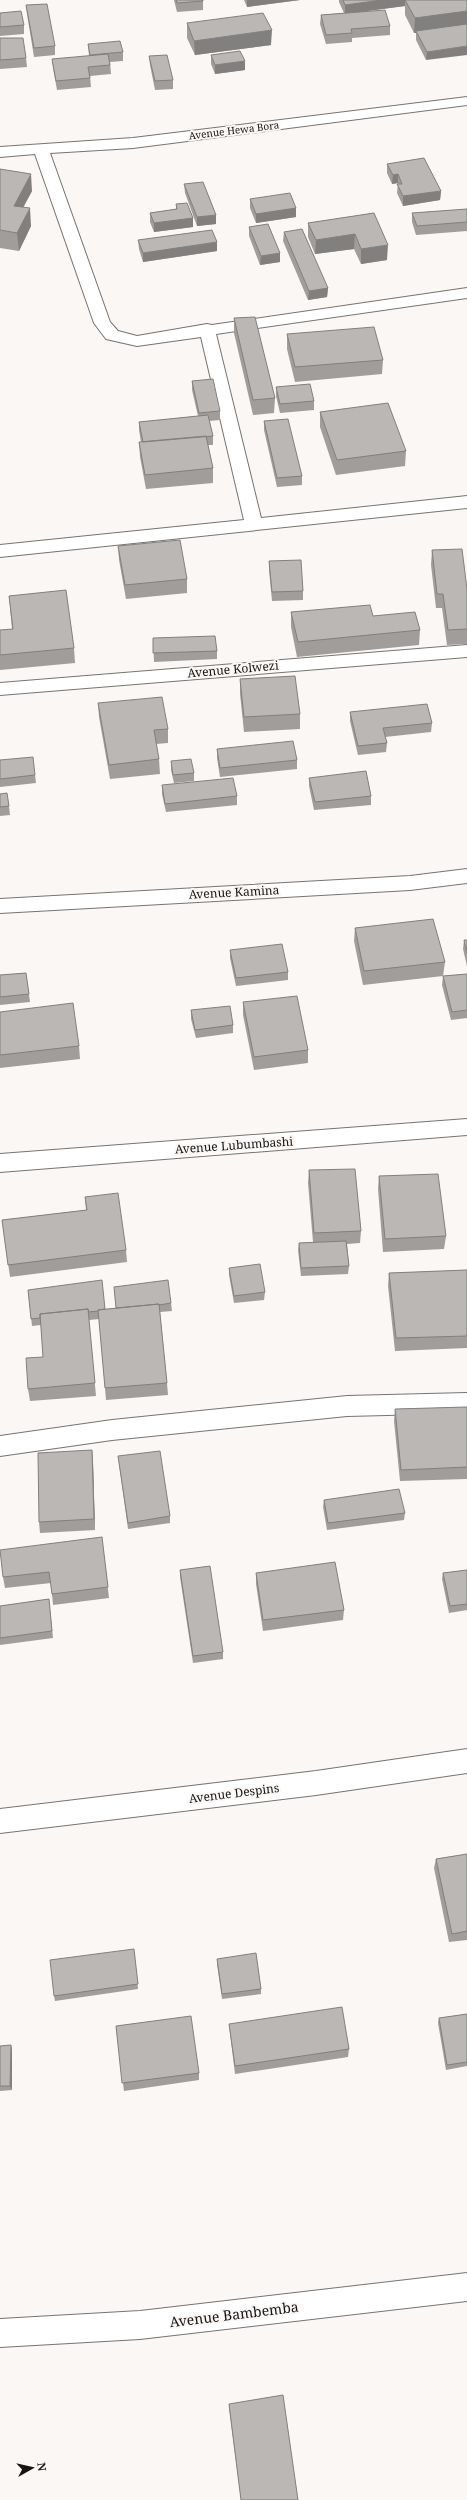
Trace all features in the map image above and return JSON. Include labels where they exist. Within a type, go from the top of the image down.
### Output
[{"type":"street","name":"Avenue Hewa Bora","points":[[0,152],[133,143],[467,101]]},
{"type":"street","points":[[41,149],[102,323],[112,335],[137,341],[207,329],[467,293]]},
{"type":"street","points":[[207,329],[254,523]]},
{"type":"street","points":[[0,551],[254,523],[467,502]]},
{"type":"street","name":"Avenue Kolwezi","points":[[0,689],[467,651]]},
{"type":"street","name":"Avenue Kamina","points":[[0,906],[410,882],[467,876]]},
{"type":"street","name":"Avenue Lubumbashi","points":[[0,1163],[467,1127]]},
{"type":"street","points":[[0,1446],[112,1430],[347,1406],[467,1403]]},
{"type":"street","name":"Avenue Despins","points":[[0,1821],[316,1783],[467,1761]]},
{"type":"street","name":"Avenue Bambemba","points":[[0,2333],[140,2325],[467,2287]]},
{"type":"building","points":[[176,0],[203,0],[203,1],[177,3]]},
{"type":"building","points":[[343,0],[382,0],[345,5]]},
{"type":"building","points":[[405,0],[467,0],[467,11],[415,18]]},
{"type":"building","points":[[47,4],[55,46],[34,48],[26,5]]},
{"type":"building","points":[[385,10],[390,26],[351,29],[352,33],[326,35],[321,15]]},
{"type":"building","points":[[21,11],[24,25],[0,27],[0,13]]},
{"type":"building","points":[[263,13],[272,30],[194,41],[187,23]]},
{"type":"building","points":[[467,24],[467,46],[427,52],[416,31]]},
{"type":"building","points":[[0,38],[23,38],[26,58],[0,60]]},
{"type":"building","points":[[120,41],[123,52],[90,55],[88,44]]},
{"type":"building","points":[[240,51],[245,61],[215,65],[211,55]]},
{"type":"building","points":[[108,54],[110,65],[88,67],[90,78],[56,81],[52,59]]},
{"type":"building","points":[[167,55],[173,80],[155,81],[149,56]]},
{"type":"building","points":[[424,158],[441,191],[403,196],[397,184],[402,184],[398,174],[393,175],[387,164]]},
{"type":"building","points":[[0,169],[31,174],[14,206],[30,208],[17,233],[0,230]]},
{"type":"building","points":[[203,182],[216,215],[197,217],[184,184]]},
{"type":"building","points":[[290,193],[296,208],[256,214],[250,199]]},
{"type":"building","points":[[187,203],[193,218],[154,223],[150,213],[177,209],[176,204]]},
{"type":"building","points":[[467,209],[467,222],[417,226],[412,213]]},
{"type":"building","points":[[374,213],[388,245],[361,249],[355,234],[316,240],[308,223]]},
{"type":"building","points":[[268,224],[280,253],[261,256],[249,227]]},
{"type":"building","points":[[302,229],[328,288],[309,291],[284,232]]},
{"type":"building","points":[[212,230],[217,242],[143,253],[138,240]]},
{"type":"building","points":[[255,317],[275,398],[253,400],[234,318]]},
{"type":"building","points":[[374,327],[383,360],[295,367],[287,334]]},
{"type":"building","points":[[213,379],[220,411],[199,413],[192,381]]},
{"type":"building","points":[[310,384],[314,401],[280,404],[276,387]]},
{"type":"building","points":[[388,403],[406,451],[337,460],[320,412]]},
{"type":"building","points":[[208,415],[213,436],[143,442],[139,422]]},
{"type":"building","points":[[288,419],[302,476],[277,478],[264,421]]},
{"type":"building","points":[[206,436],[213,468],[145,475],[139,442]]},
{"type":"building","points":[[180,540],[187,579],[125,585],[118,546]]},
{"type":"building","points":[[462,549],[467,589],[467,629],[448,630],[443,594],[437,594],[432,550]]},
{"type":"building","points":[[301,560],[303,591],[272,592],[269,561]]},
{"type":"building","points":[[66,590],[74,648],[0,655],[0,630],[13,629],[9,596]]},
{"type":"building","points":[[370,605],[373,616],[415,612],[420,630],[298,642],[291,612]]},
{"type":"building","points":[[215,636],[217,651],[153,653],[153,638]]},
{"type":"building","points":[[295,676],[300,714],[244,717],[240,679]]},
{"type":"building","points":[[162,697],[168,729],[154,730],[159,759],[109,765],[98,703]]},
{"type":"building","points":[[427,704],[432,723],[383,728],[387,743],[358,746],[350,712]]},
{"type":"building","points":[[293,741],[297,760],[220,768],[217,749]]},
{"type":"building","points":[[33,757],[35,775],[0,779],[0,760]]},
{"type":"building","points":[[191,759],[194,773],[173,775],[171,761]]},
{"type":"building","points":[[366,771],[371,796],[315,802],[309,778]]},
{"type":"building","points":[[233,778],[237,796],[165,804],[162,785]]},
{"type":"building","points":[[7,793],[9,806],[0,807],[0,794]]},
{"type":"building","points":[[433,919],[445,962],[364,971],[355,928]]},
{"type":"building","points":[[464,940],[467,940],[467,953]]},
{"type":"building","points":[[282,944],[288,972],[236,978],[230,950]]},
{"type":"building","points":[[26,973],[29,994],[0,997],[0,975]]},
{"type":"building","points":[[467,974],[467,1010],[452,1012],[443,976]]},
{"type":"building","points":[[297,996],[308,1050],[254,1057],[243,1002]]},
{"type":"building","points":[[73,1003],[79,1046],[0,1055],[0,1012]]},
{"type":"building","points":[[230,1006],[233,1025],[195,1030],[191,1010]]},
{"type":"building","points":[[355,1169],[361,1231],[314,1233],[309,1170]]},
{"type":"building","points":[[438,1174],[446,1236],[385,1239],[379,1176]]},
{"type":"building","points":[[118,1193],[126,1250],[8,1265],[2,1220],[87,1210],[85,1197]]},
{"type":"building","points":[[346,1241],[349,1266],[301,1268],[299,1243]]},
{"type":"building","points":[[260,1264],[265,1292],[234,1296],[229,1268]]},
{"type":"building","points":[[467,1270],[467,1336],[396,1338],[389,1273]]},
{"type":"building","points":[[102,1280],[105,1309],[89,1312],[88,1309],[40,1314],[40,1318],[31,1319],[28,1290]]},
{"type":"building","points":[[168,1280],[171,1303],[116,1308],[114,1287]]},
{"type":"building","points":[[159,1304],[167,1383],[105,1388],[98,1310]]},
{"type":"building","points":[[88,1309],[95,1383],[28,1389],[26,1358],[43,1357],[40,1314]]},
{"type":"building","points":[[467,1407],[467,1467],[401,1470],[395,1409]]},
{"type":"building","points":[[92,1450],[94,1519],[39,1522],[38,1453]]},
{"type":"building","points":[[160,1451],[170,1516],[128,1523],[118,1456]]},
{"type":"building","points":[[399,1489],[405,1513],[328,1523],[324,1500]]},
{"type":"building","points":[[102,1537],[108,1587],[52,1594],[49,1572],[3,1577],[0,1550]]},
{"type":"building","points":[[335,1562],[344,1610],[263,1620],[256,1573]]},
{"type":"building","points":[[210,1566],[223,1652],[193,1656],[180,1570]]},
{"type":"building","points":[[467,1570],[467,1604],[450,1606],[443,1573]]},
{"type":"building","points":[[49,1599],[52,1631],[0,1638],[0,1606]]},
{"type":"building","points":[[467,1854],[467,1931],[452,1934],[436,1859]]},
{"type":"building","points":[[134,1949],[138,1984],[54,1996],[50,1960]]},
{"type":"building","points":[[256,1953],[261,1989],[222,1994],[217,1959]]},
{"type":"building","points":[[342,2007],[349,2049],[235,2066],[229,2024]]},
{"type":"building","points":[[467,2014],[467,2062],[447,2065],[439,2018]]},
{"type":"building","points":[[191,2016],[199,2073],[122,2083],[116,2026]]},
{"type":"building","points":[[11,2045],[10,2086],[0,2086],[0,2046]]},
{"type":"building","points":[[283,2395],[298,2500],[241,2500],[229,2404]]}]
